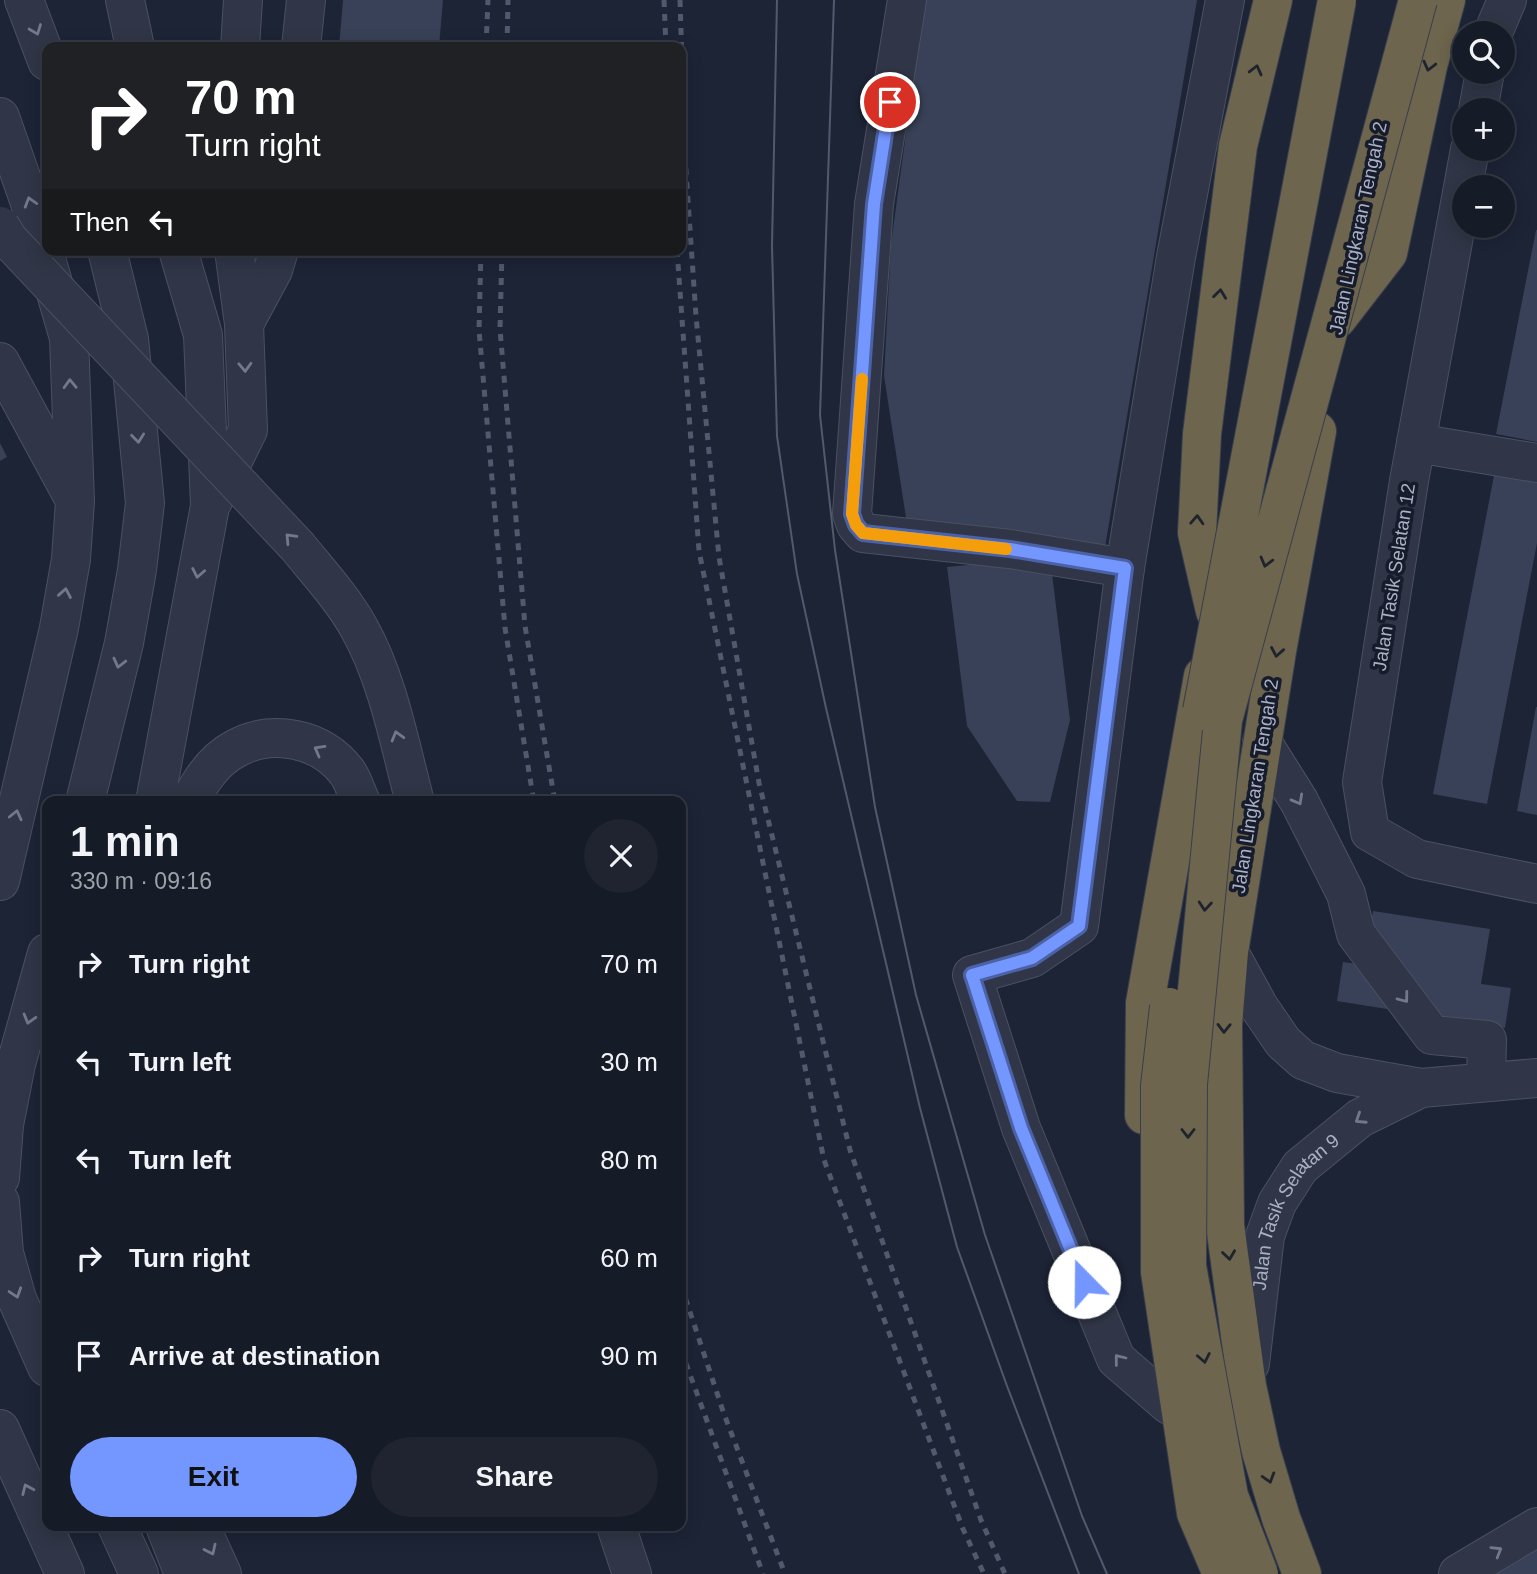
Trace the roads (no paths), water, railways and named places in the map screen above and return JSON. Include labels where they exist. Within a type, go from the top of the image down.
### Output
[{"type":"highway","points":[[1215,611],[1197,533],[1202,434],[1238,146],[1273,0]]},
{"type":"highway","points":[[1220,1574],[1169,1405],[1160,1349],[1145,1175],[1144,1003],[1215,611],[1291,215],[1336,0]]},
{"type":"highway","points":[[1220,1574],[1196,1513],[1160,1272],[1160,1086],[1201,715],[1336,0]]},
{"type":"highway","name":"Jalan Lingkaran Tengah 2","points":[[1302,1574],[1280,1518],[1261,1451],[1247,1386],[1225,1225],[1223,1025],[1229,952],[1262,742],[1337,319],[1409,0]]},
{"type":"highway","points":[[1259,1574],[1229,1496],[1186,1266],[1188,1084],[1223,720],[1418,0]]},
{"type":"highway","points":[[1337,319],[1388,253],[1428,66],[1446,0]]},
{"type":"street","points":[[24,0],[42,48]]},
{"type":"street","points":[[125,0],[134,42]]},
{"type":"street","points":[[240,42],[243,0]]},
{"type":"street","points":[[302,42],[306,0]]},
{"type":"street","points":[[907,0],[874,204],[852,514],[856,525],[863,533],[1010,549],[1125,568]]},
{"type":"street","points":[[1169,1405],[1116,1359],[1021,1128],[972,975],[1032,958],[1079,926],[1125,568],[1176,257],[1225,0]]},
{"type":"street","points":[[1498,21],[1507,0]]},
{"type":"street","points":[[0,117],[42,245]]},
{"type":"street","name":"Jalan Tasik Selatan 12","points":[[1468,161],[1416,443],[1362,782],[1370,832],[1417,859],[1537,884]]},
{"type":"street","points":[[0,226],[8,239],[298,547],[327,583],[359,629],[382,682],[413,796]]},
{"type":"street","points":[[0,881],[59,628],[71,559],[75,501],[69,338],[45,256]]},
{"type":"street","points":[[86,796],[124,643],[145,503],[129,340],[108,256]]},
{"type":"street","points":[[156,796],[210,506],[202,335],[179,256]]},
{"type":"street","points":[[210,506],[248,430],[244,324],[235,256]]},
{"type":"street","points":[[244,324],[273,270],[277,256]]},
{"type":"street","points":[[1,363],[75,501]]},
{"type":"street","points":[[1416,443],[1537,463]]},
{"type":"street","points":[[193,796],[197,786],[214,766],[234,749],[256,740],[281,737],[302,741],[335,760],[348,774],[357,796]]},
{"type":"street","points":[[1262,742],[1298,801],[1346,894],[1356,934],[1432,1035],[1487,1040],[1486,1082]]},
{"type":"street","name":"Jalan Tasik Selatan 9","points":[[1229,952],[1259,1007],[1283,1042],[1303,1060],[1337,1073],[1421,1088],[1537,1078]]},
{"type":"street","points":[[0,1178],[4,1125],[16,1064],[42,971]]},
{"type":"street","name":"Jalan Tasik Selatan 9","points":[[1247,1386],[1265,1236],[1277,1203],[1300,1167],[1360,1118],[1421,1088]]},
{"type":"street","points":[[0,1202],[4,1253],[17,1299],[42,1356]]},
{"type":"street","points":[[0,1429],[42,1523]]},
{"type":"street","points":[[1458,1574],[1537,1527]]},
{"type":"street","points":[[46,1531],[65,1574]]},
{"type":"street","points":[[119,1531],[139,1574]]},
{"type":"street","points":[[167,1531],[184,1574]]},
{"type":"street","points":[[202,1531],[222,1574]]},
{"type":"street","points":[[618,1531],[632,1574]]},
{"type":"tram line","points":[[777,0],[772,246],[777,436],[797,574],[920,1108],[957,1247],[1079,1574]]},
{"type":"tram line","points":[[834,0],[820,415],[835,550],[875,807],[916,995],[985,1235],[1082,1516],[1107,1574]]},
{"type":"railway","points":[[486,42],[488,0]]},
{"type":"railway","points":[[507,42],[508,0]]},
{"type":"railway","points":[[664,0],[666,42]]},
{"type":"railway","points":[[680,0],[681,42]]},
{"type":"railway","points":[[686,171],[696,316],[719,557],[759,783],[850,1150],[981,1520],[1005,1574]]},
{"type":"railway","points":[[481,256],[479,330],[505,628],[533,796]]},
{"type":"railway","points":[[502,256],[500,329],[525,626],[554,796]]},
{"type":"railway","points":[[677,256],[699,551],[824,1160],[963,1529],[984,1574]]},
{"type":"railway","points":[[686,1300],[724,1414],[785,1574]]},
{"type":"railway","points":[[686,1364],[763,1574]]}]
